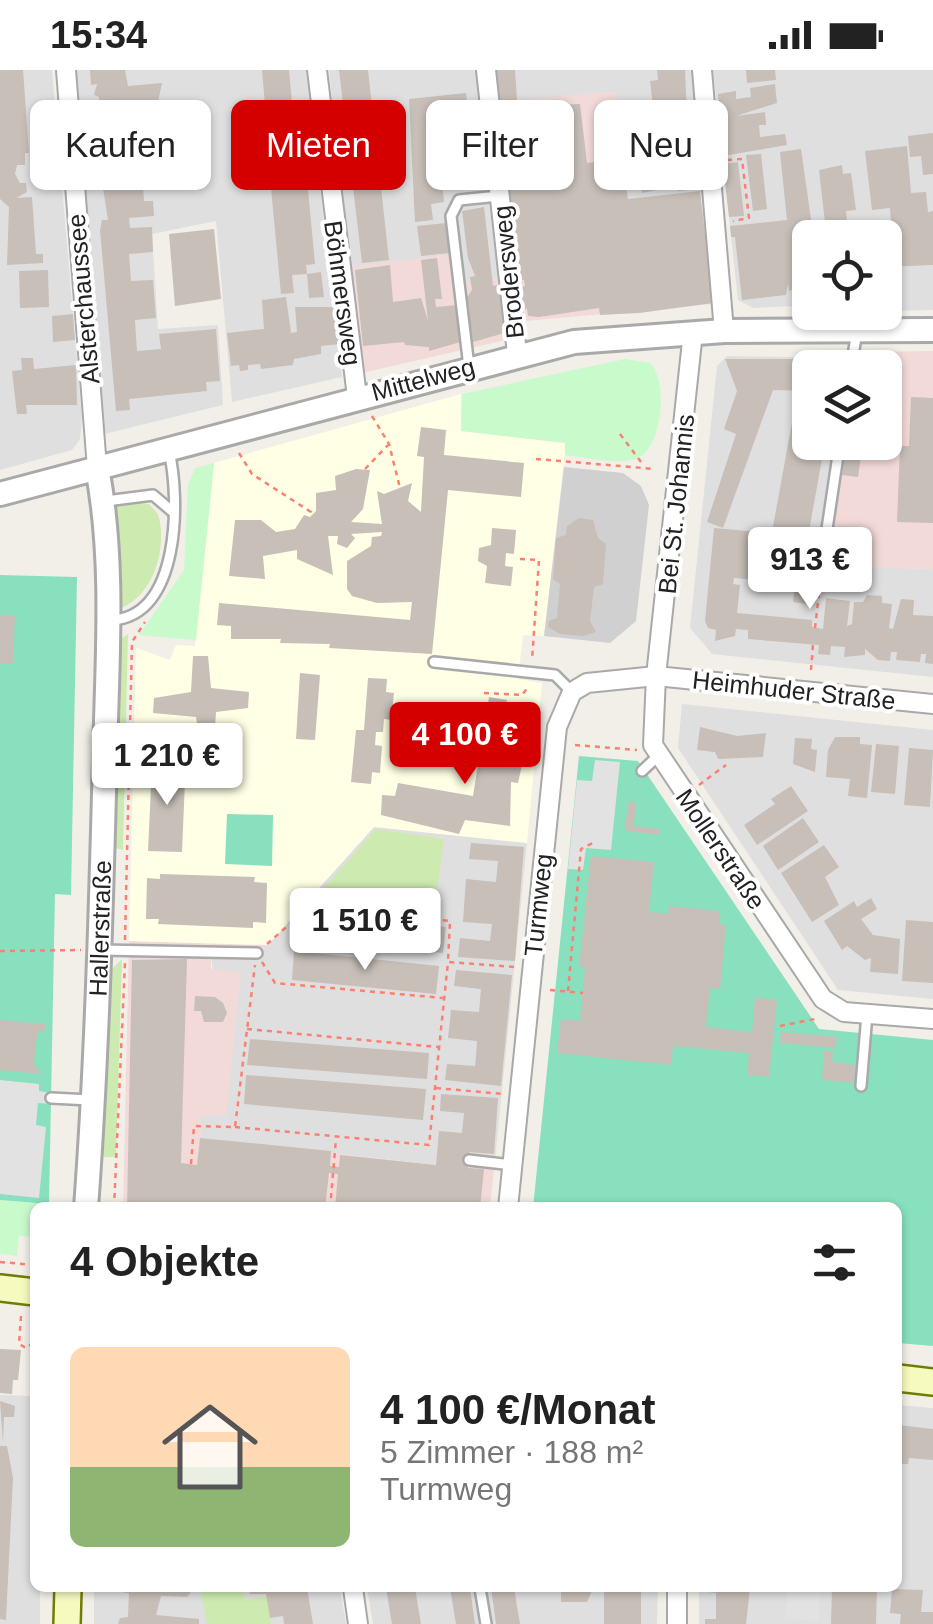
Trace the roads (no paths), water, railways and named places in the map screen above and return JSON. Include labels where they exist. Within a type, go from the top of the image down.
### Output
[{"type":"main road","points":[[0,1288],[30,1291]]},
{"type":"main road","points":[[902,1378],[933,1382]]},
{"type":"main road","points":[[66,1624],[68,1592]]},
{"type":"street","name":"Alsterchaussee","points":[[66,70],[97,468]]},
{"type":"street","name":"Böhmersweg","points":[[317,70],[364,406]]},
{"type":"street","name":"Brodersweg","points":[[486,70],[517,354]]},
{"type":"street","points":[[702,70],[724,331]]},
{"type":"street","name":"Mittelweg","points":[[0,494],[169,448],[364,406],[468,367],[517,354],[619,336],[857,330]]},
{"type":"street","name":"Mittelweg","points":[[902,330],[933,330]]},
{"type":"street","name":"Bei St. Johannis","points":[[656,676],[694,332]]},
{"type":"street","name":"Hallerstraße","points":[[86,1202],[107,620],[104,502],[97,468]]},
{"type":"street","points":[[572,692],[587,683],[656,676]]},
{"type":"street","name":"Heimhuder Straße","points":[[656,676],[933,704]]},
{"type":"street","name":"Mollerstraße","points":[[656,676],[652,737],[658,756],[832,1008],[867,1014]]},
{"type":"street","name":"Turmweg","points":[[509,1202],[558,726],[572,692]]},
{"type":"street","points":[[867,1014],[933,1019]]},
{"type":"street","points":[[354,1592],[358,1624]]},
{"type":"street","points":[[676,1624],[678,1592]]},
{"type":"lane","points":[[468,367],[452,216],[459,200],[499,196]]},
{"type":"lane","points":[[854,350],[857,330]]},
{"type":"lane","points":[[107,620],[133,614],[159,584],[171,556],[176,482],[169,448]]},
{"type":"lane","points":[[824,550],[837,460]]},
{"type":"lane","points":[[104,502],[153,495],[167,503],[174,515]]},
{"type":"lane","points":[[434,662],[556,676],[572,692]]},
{"type":"lane","points":[[642,771],[658,756]]},
{"type":"lane","points":[[94,950],[257,953]]},
{"type":"lane","points":[[860,1086],[867,1014]]},
{"type":"lane","points":[[51,1098],[92,1100]]},
{"type":"lane","points":[[469,1160],[512,1165]]},
{"type":"lane","points":[[481,1592],[486,1624]]}]
